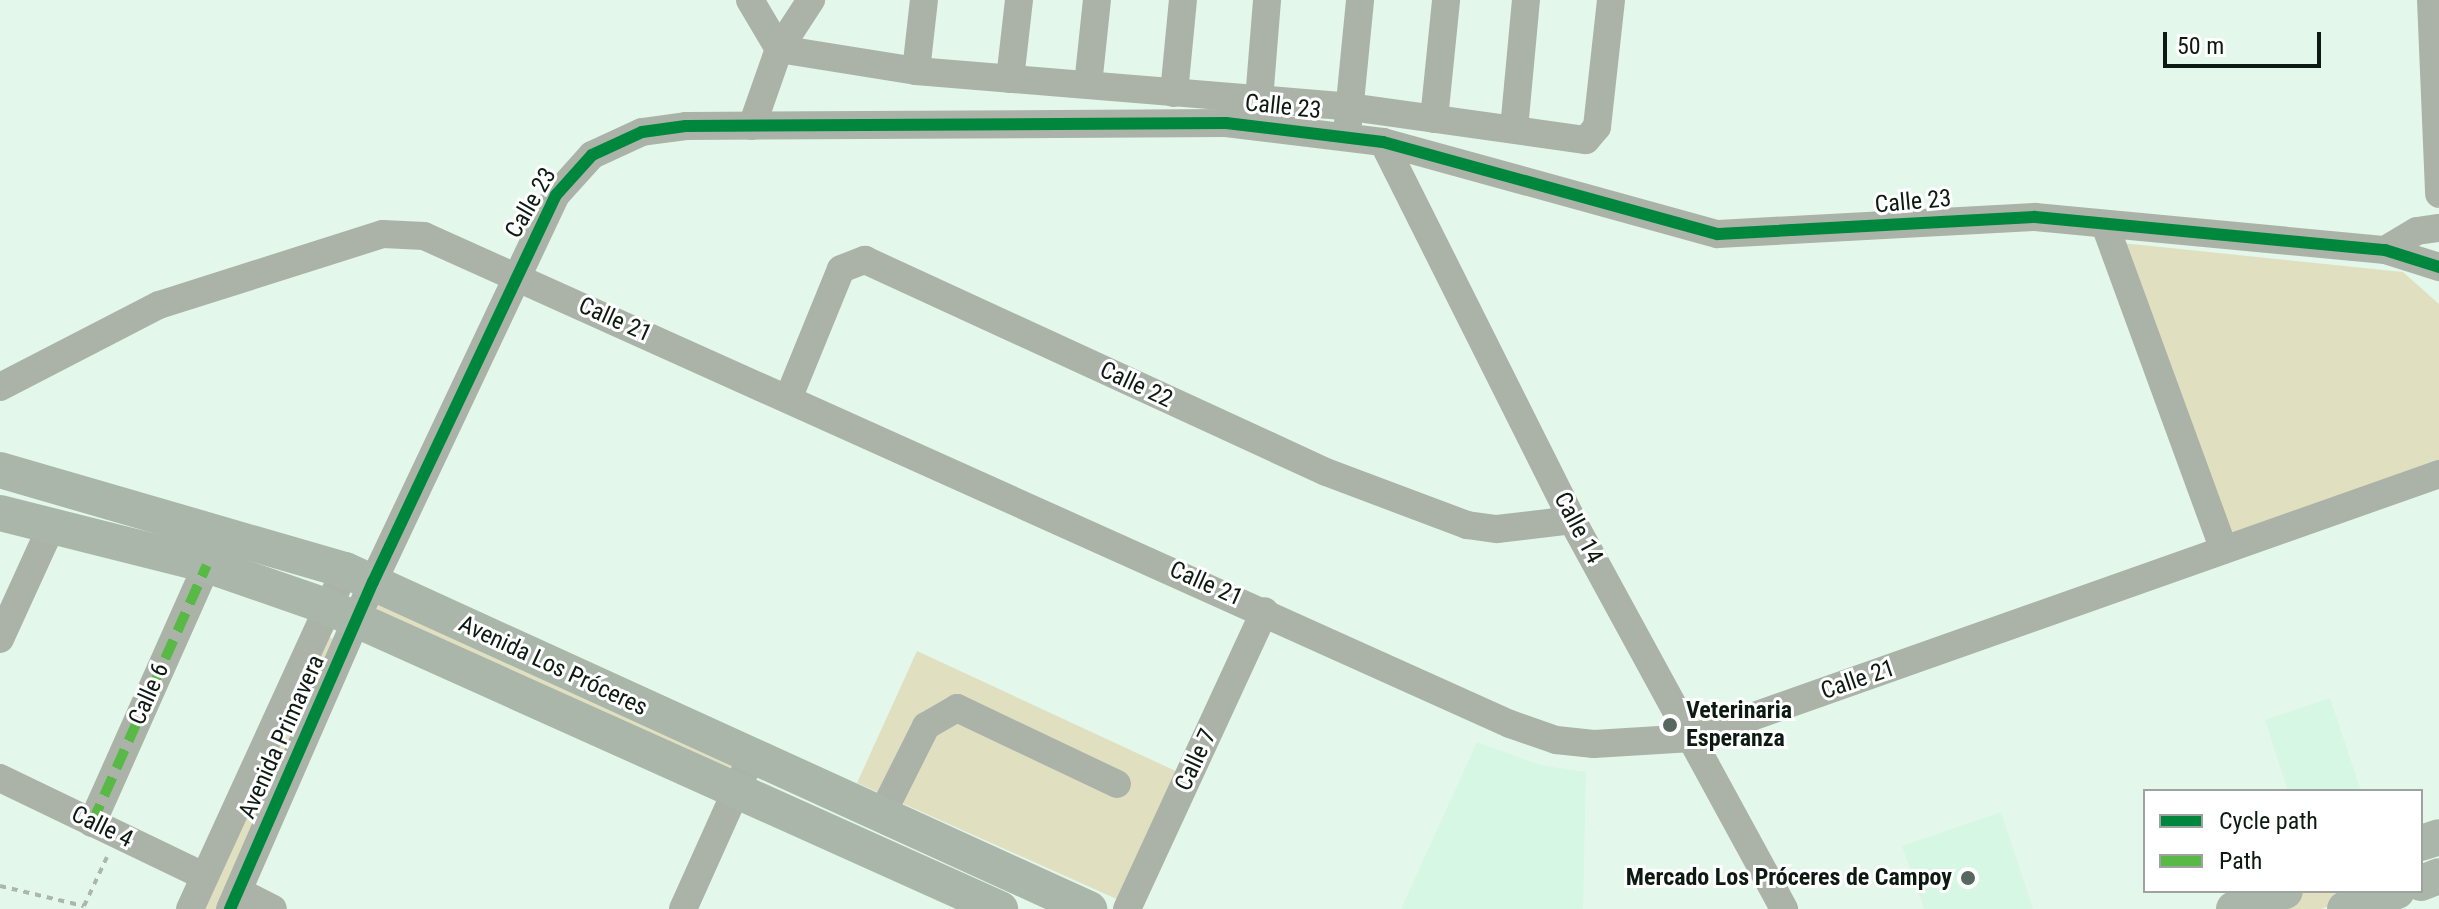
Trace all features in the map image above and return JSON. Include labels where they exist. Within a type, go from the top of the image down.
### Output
[{"type":"main road","name":"Avenida Los Próceres","points":[[0,470],[359,576],[751,758],[1089,909]]},
{"type":"main road","name":"Avenida Los Próceres","points":[[0,513],[207,565],[343,614],[1000,909]]},
{"type":"main road","points":[[2234,909],[2279,893]]},
{"type":"main road","points":[[2345,909],[2391,893]]},
{"type":"street","points":[[750,0],[779,49]]},
{"type":"street","points":[[752,126],[779,49],[811,0]]},
{"type":"street","points":[[916,71],[924,0]]},
{"type":"street","points":[[1010,79],[1019,0]]},
{"type":"street","points":[[1088,85],[1097,0]]},
{"type":"street","points":[[1174,93],[1183,0]]},
{"type":"street","points":[[1259,100],[1267,0]]},
{"type":"street","points":[[1347,136],[1360,0]]},
{"type":"street","points":[[1434,119],[1446,0]]},
{"type":"street","points":[[1514,129],[1526,0]]},
{"type":"street","points":[[779,49],[916,71],[1350,107],[1586,140],[1594,135],[1611,0]]},
{"type":"street","points":[[2431,0],[2439,194]]},
{"type":"street","name":"Calle 23","points":[[359,576],[556,195],[592,155],[642,132],[752,126],[1226,123],[1383,142],[1718,234],[2035,217],[2385,250],[2439,267]]},
{"type":"street","name":"Calle 14","points":[[1383,142],[1572,520],[1784,909]]},
{"type":"street","points":[[2105,225],[2224,550]]},
{"type":"street","points":[[2385,250],[2417,231],[2439,228]]},
{"type":"street","name":"Calle 21","points":[[0,387],[159,305],[383,234],[424,236],[1556,740],[1639,745],[1692,738],[2439,474]]},
{"type":"street","name":"Calle 22","points":[[788,399],[841,269],[865,260],[1326,472],[1467,525],[1497,529],[1572,520]]},
{"type":"street","points":[[0,639],[51,527]]},
{"type":"street","name":"Calle 6","points":[[104,829],[207,565]]},
{"type":"street","name":"Avenida Primavera","points":[[234,900],[359,576]]},
{"type":"street","name":"Calle 7","points":[[1127,909],[1265,611]]},
{"type":"street","name":"Avenida Primavera","points":[[190,909],[204,876],[343,614]]},
{"type":"street","points":[[881,816],[926,726],[957,708],[1117,784]]},
{"type":"street","points":[[683,909],[751,758]]},
{"type":"street","name":"Calle 4","points":[[0,778],[204,876]]},
{"type":"street","points":[[234,900],[273,909]]},
{"type":"path","points":[[0,886],[84,906],[104,829]]},
{"type":"shaded area","points":[[2122,243],[2403,272],[2439,304],[2439,463],[2228,541]]},
{"type":"shaded area","points":[[380,600],[733,766],[730,773],[376,613]]},
{"type":"shaded area","points":[[325,634],[338,642],[218,909],[201,909]]},
{"type":"shaded area","points":[[917,651],[1180,773],[1121,901],[857,783]]},
{"type":"shaded area","points":[[2330,698],[2360,789],[2287,789],[2265,720]]},
{"type":"shaded area","points":[[1477,742],[1540,765],[1586,772],[1583,909],[1401,909]]},
{"type":"shaded area","name":"Mercado Los Próceres de Campoy","points":[[2001,812],[2033,909],[1924,909],[1902,846]]},
{"type":"shaded area","points":[[2301,893],[2366,893],[2321,909],[2255,909]]},
{"type":"marked path","points":[[92,823],[207,565]]},
{"type":"cycle path","points":[[230,909],[373,582],[556,195],[592,155],[642,132],[686,126],[1226,123],[1383,142],[1718,234],[2035,217],[2385,250],[2439,267]]},
{"type":"place","name":"Veterinaria Esperanza","points":[[1670,725]]},
{"type":"place","name":"Mercado Los Próceres de Campoy","points":[[1968,878]]}]
